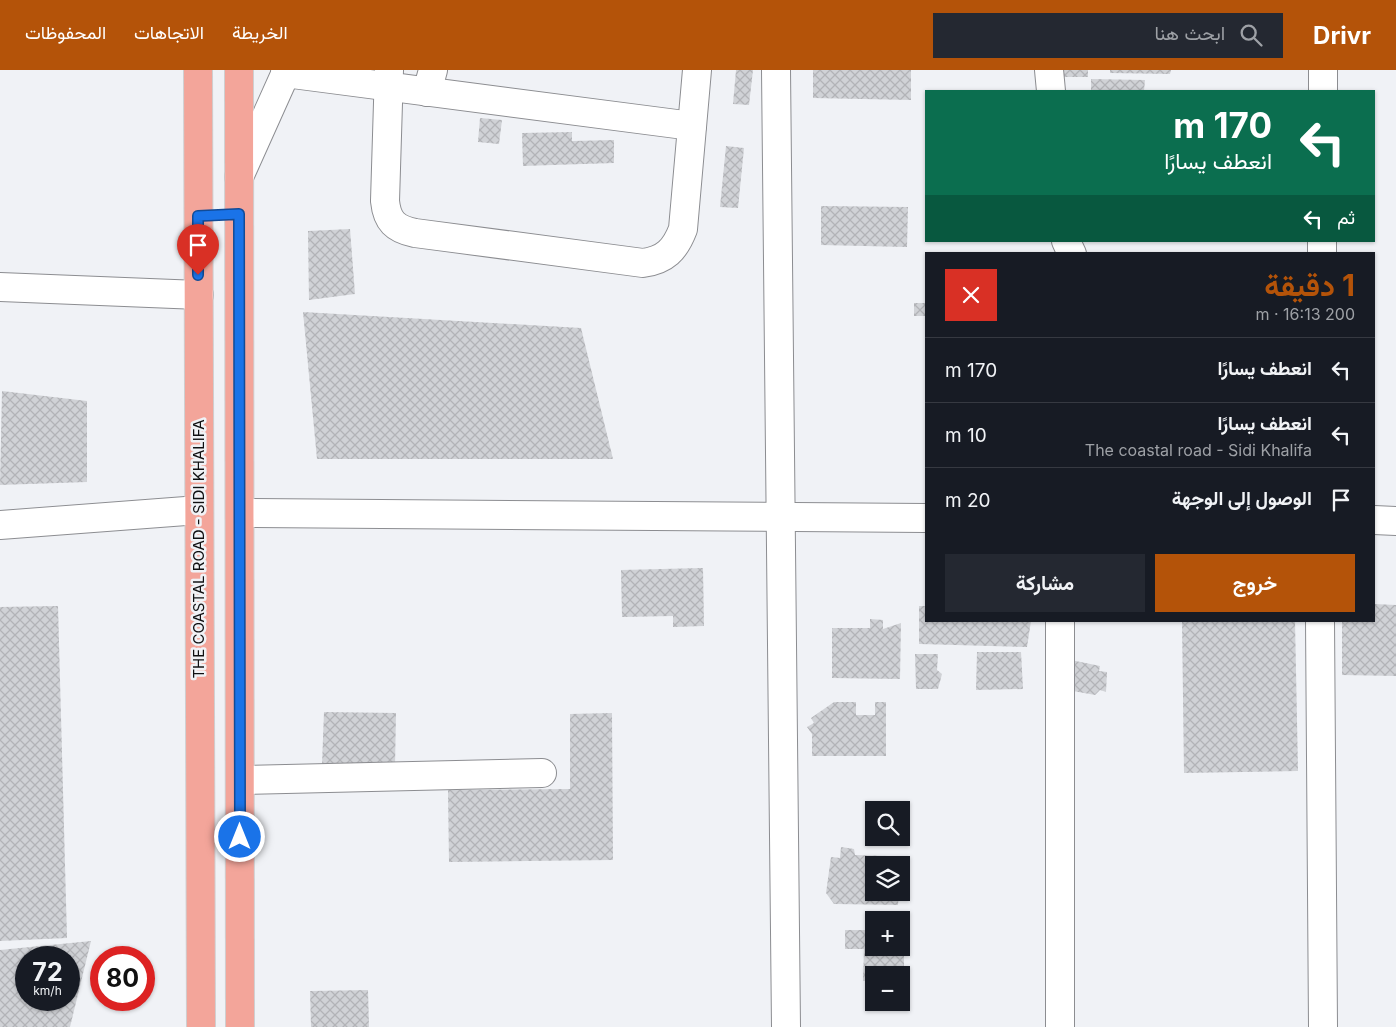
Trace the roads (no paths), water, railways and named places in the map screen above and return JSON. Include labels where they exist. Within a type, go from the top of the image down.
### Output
[{"type":"highway","name":"THE COASTAL ROAD - SIDI KHALIFA","points":[[198,70],[201,1027]]},
{"type":"highway","points":[[239,70],[240,1027]]},
{"type":"highway","points":[[198,216],[239,214]]},
{"type":"street","points":[[389,78],[386,213],[392,224],[402,231],[414,233],[643,263],[656,261],[668,255],[678,244],[683,230],[697,70]]},
{"type":"street","points":[[776,70],[786,1027]]},
{"type":"street","points":[[1049,70],[1051,90]]},
{"type":"street","points":[[1323,70],[1323,90]]},
{"type":"street","points":[[239,178],[286,72],[430,81],[692,126]]},
{"type":"street","points":[[0,287],[199,295]]},
{"type":"street","points":[[0,525],[199,510]]},
{"type":"street","points":[[240,513],[925,518]]},
{"type":"street","points":[[1375,520],[1396,521]]},
{"type":"street","points":[[1060,622],[1060,1027]]},
{"type":"street","points":[[1320,622],[1323,1027]]},
{"type":"street","points":[[240,780],[542,773]]}]
